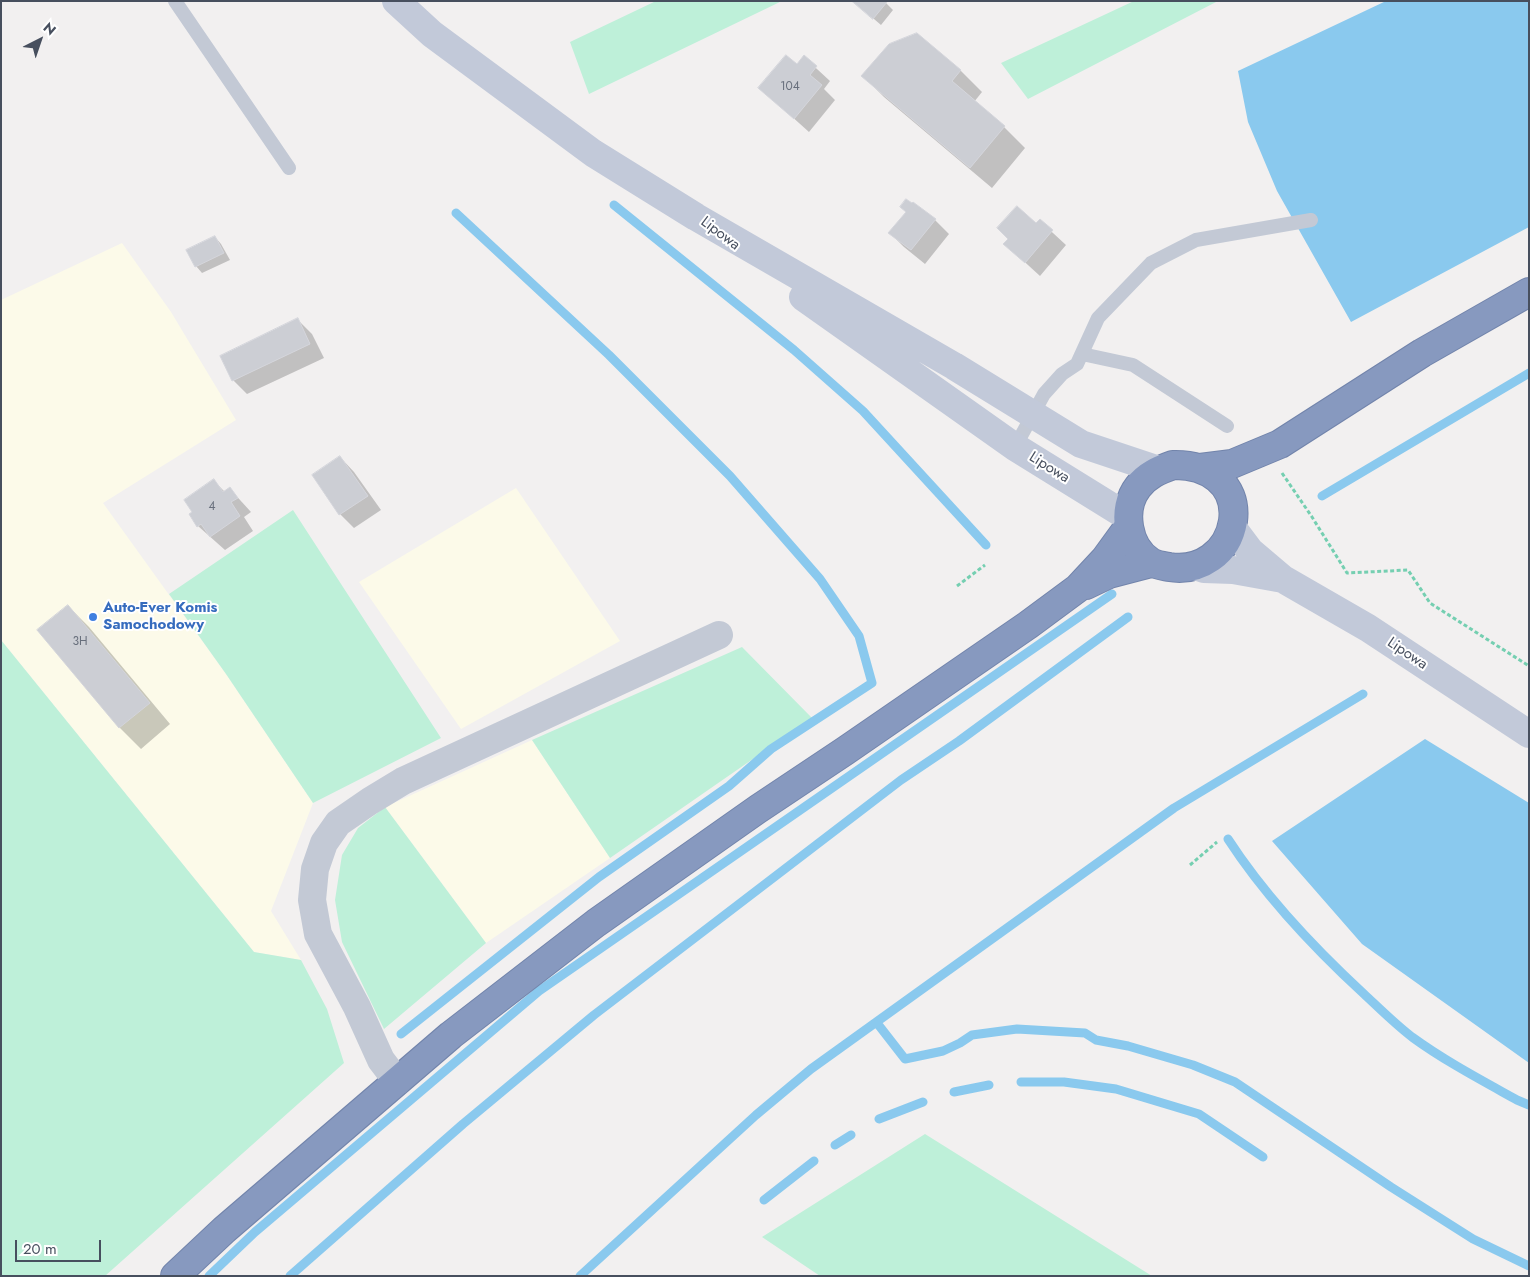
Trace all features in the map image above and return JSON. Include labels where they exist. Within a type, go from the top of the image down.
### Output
[{"type":"highway","points":[[1200,468],[1232,464],[1274,450],[1422,353],[1529,292]]},
{"type":"highway","points":[[1231,498],[1274,450]]},
{"type":"highway","points":[[1078,588],[1109,574],[1151,563],[1135,545],[1128,522],[1130,502],[1137,489],[1147,478],[1159,470],[1172,465],[1186,465],[1209,472],[1224,485],[1231,498],[1232,528]]},
{"type":"highway","points":[[175,1276],[224,1230],[397,1080],[451,1035],[596,922],[758,808],[845,751],[1028,625],[1078,588],[1105,559],[1128,522]]},
{"type":"highway","name":"Lipowa","points":[[1151,563],[1178,568],[1195,566],[1205,562],[1218,552],[1228,538],[1232,528]]},
{"type":"main road","points":[[396,1],[432,34],[593,153],[696,216]]},
{"type":"main road","name":"Lipowa","points":[[696,216],[1032,413],[1081,444],[1159,470]]},
{"type":"main road","name":"Lipowa","points":[[696,216],[797,293],[1015,447],[1128,522]]},
{"type":"main road","name":"Lipowa","points":[[1232,528],[1250,551],[1282,579],[1368,628],[1529,734]]},
{"type":"main road","name":"Lipowa","points":[[1195,566],[1204,569],[1233,570],[1282,579]]},
{"type":"street","points":[[397,1080],[381,1060],[357,1007],[318,934],[312,900],[315,869],[324,843],[338,823],[403,781],[719,635]]},
{"type":"lane","points":[[175,1],[289,168]]},
{"type":"lane","points":[[1015,447],[1044,394],[1062,374],[1077,364],[1098,318],[1151,263],[1196,240],[1311,220]]},
{"type":"lane","points":[[1082,354],[1133,365],[1227,426]]},
{"type":"path","points":[[1274,450],[1312,517],[1347,573],[1408,570],[1430,603],[1529,666]]},
{"type":"path","points":[[957,586],[985,565]]},
{"type":"path","points":[[1190,865],[1217,842]]},
{"type":"shaded area","name":"Auto-Ever Komis Samochodowy","points":[[122,243],[171,312],[236,420],[103,503],[226,674],[313,803],[271,911],[301,960],[254,952],[1,640],[1,300]]},
{"type":"shaded area","points":[[516,488],[620,641],[461,729],[359,582]]},
{"type":"shaded area","points":[[532,740],[610,858],[486,943],[385,807]]},
{"type":"green space","points":[[656,1],[782,1],[589,94],[570,42]]},
{"type":"green space","points":[[1134,1],[1218,1],[1028,99],[1001,63]]},
{"type":"green space","points":[[293,510],[441,738],[313,803],[226,674],[169,594]]},
{"type":"green space","points":[[1,640],[254,952],[301,960],[327,1009],[344,1063],[105,1276],[1,1276]]},
{"type":"green space","points":[[742,647],[812,718],[610,858],[532,740]]},
{"type":"green space","points":[[385,807],[486,943],[384,1029],[342,942],[335,900],[342,855],[358,828]]},
{"type":"green space","points":[[925,1134],[1152,1276],[820,1276],[762,1237]]},
{"type":"water","points":[[1386,1],[1529,1],[1529,227],[1351,322],[1277,191],[1248,122],[1238,71]]},
{"type":"water","points":[[1425,739],[1529,803],[1529,1063],[1362,944],[1272,841]]},
{"type":"building","points":[[852,1],[886,1],[887,2],[873,19]]},
{"type":"building","points":[[917,33],[961,70],[952,81],[1005,126],[970,168],[861,76],[889,44]]},
{"type":"building","points":[[786,55],[797,64],[804,55],[817,66],[810,75],[822,85],[794,119],[758,88]]},
{"type":"building","points":[[906,199],[936,219],[911,250],[888,233],[906,212],[900,207]]},
{"type":"building","points":[[1017,206],[1036,223],[1040,219],[1053,230],[1025,263],[1003,244],[1008,239],[997,228]]},
{"type":"building","points":[[215,236],[224,253],[195,267],[186,250]]},
{"type":"building","points":[[298,318],[310,344],[232,381],[220,356]]},
{"type":"building","points":[[340,456],[368,496],[339,515],[312,475]]},
{"type":"building","points":[[214,479],[223,492],[230,487],[238,498],[231,502],[240,516],[210,537],[201,524],[197,527],[189,514],[192,512],[184,500]]},
{"type":"building","points":[[68,605],[150,703],[119,728],[37,630]]},
{"type":"waterway","points":[[614,205],[794,350],[863,411],[986,545]]},
{"type":"waterway","points":[[401,1034],[599,877],[729,786],[771,749],[872,683],[859,636],[820,579],[730,476],[609,355],[456,213]]},
{"type":"waterway","points":[[1322,496],[1529,373]]},
{"type":"waterway","points":[[209,1276],[255,1232],[539,991],[1112,594]]},
{"type":"waterway","points":[[290,1276],[463,1124],[594,1015],[901,780],[959,741],[1128,617]]},
{"type":"waterway","points":[[580,1276],[756,1115],[811,1069],[1174,808],[1363,694]]},
{"type":"waterway","points":[[1228,839],[1258,881],[1291,920],[1326,958],[1393,1021],[1412,1037],[1450,1062],[1529,1105]]},
{"type":"waterway","points":[[877,1023],[905,1059],[943,1051],[972,1035],[1017,1029],[1085,1033],[1096,1040],[1128,1046],[1193,1065],[1235,1082],[1391,1187],[1473,1239],[1529,1266]]},
{"type":"waterway","points":[[1021,1082],[1064,1082],[1116,1089],[1199,1114],[1263,1157]]},
{"type":"waterway","points":[[954,1092],[989,1085]]},
{"type":"waterway","points":[[879,1119],[923,1102]]},
{"type":"waterway","points":[[835,1145],[851,1135]]},
{"type":"waterway","points":[[764,1200],[814,1161]]},
{"type":"place","name":"Auto-Ever Komis Samochodowy","points":[[93,617]]}]
